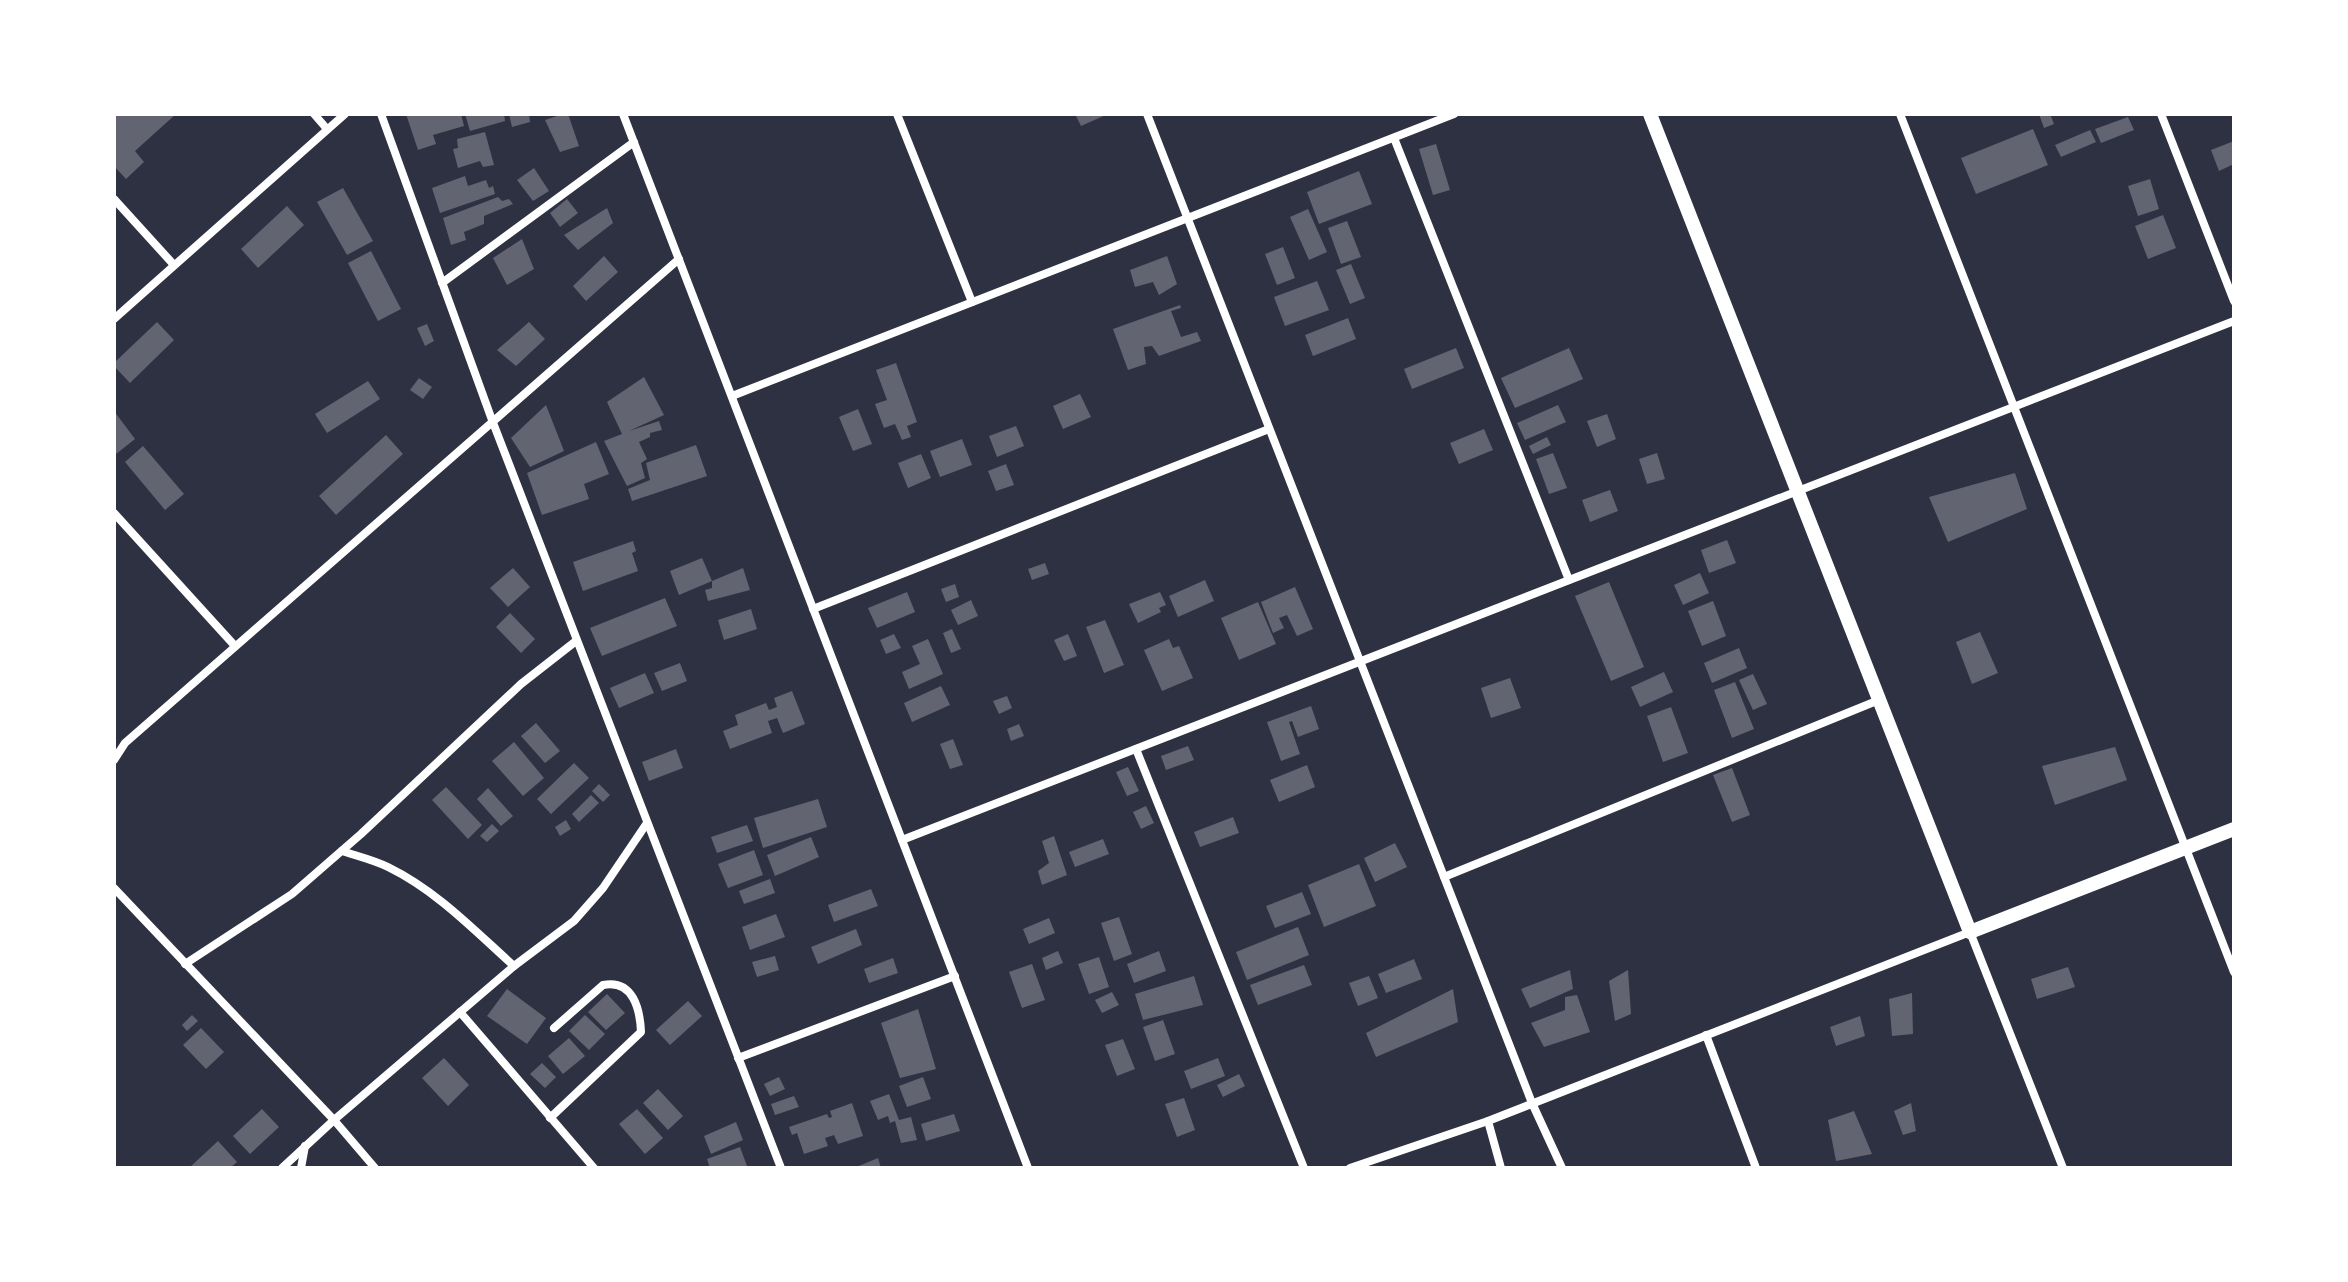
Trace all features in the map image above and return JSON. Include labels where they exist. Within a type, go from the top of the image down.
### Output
[{"type":"street","points":[[314,114],[327,129]]},
{"type":"street","points":[[114,319],[345,114]]},
{"type":"street","points":[[381,114],[492,420],[781,1168]]},
{"type":"street","points":[[623,114],[1028,1168]]},
{"type":"street","points":[[897,114],[972,302]]},
{"type":"street","points":[[1147,114],[1532,1103],[1562,1168]]},
{"type":"street","points":[[732,396],[1454,114]]},
{"type":"street","points":[[1650,114],[2063,1168]]},
{"type":"street","points":[[1900,114],[2234,972]]},
{"type":"street","points":[[2161,114],[2234,301]]},
{"type":"street","points":[[1394,138],[1569,580]]},
{"type":"street","points":[[442,283],[634,142]]},
{"type":"street","points":[[114,199],[174,265]]},
{"type":"street","points":[[114,760],[125,743],[679,259]]},
{"type":"street","points":[[902,840],[2234,321]]},
{"type":"street","points":[[813,609],[1269,429]]},
{"type":"street","points":[[114,513],[235,646]]},
{"type":"street","points":[[185,964],[292,894],[521,684],[576,641]]},
{"type":"street","points":[[1444,877],[1879,700]]},
{"type":"street","points":[[114,741],[125,743]]},
{"type":"street","points":[[1136,749],[1304,1168]]},
{"type":"street","points":[[282,1168],[460,1012],[588,907],[647,823]]},
{"type":"street","points":[[1350,1168],[1488,1121],[2234,829]]},
{"type":"street","points":[[342,851],[386,865],[419,884],[444,902],[514,966]]},
{"type":"street","points":[[114,888],[334,1120],[375,1168]]},
{"type":"street","points":[[738,1058],[955,976]]},
{"type":"street","points":[[550,1118],[641,1032],[640,1009],[624,986],[612,983],[603,985],[554,1028]]},
{"type":"street","points":[[460,1012],[594,1168]]},
{"type":"street","points":[[1706,1035],[1756,1168]]},
{"type":"street","points":[[1488,1121],[1501,1168]]},
{"type":"street","points":[[301,1168],[305,1146]]},
{"type":"building","points":[[114,114],[176,114],[135,151],[144,162],[126,179],[114,166]]},
{"type":"building","points":[[406,114],[461,114],[464,126],[433,135],[436,144],[418,150]]},
{"type":"building","points":[[465,114],[504,114],[505,121],[470,131]]},
{"type":"building","points":[[509,114],[529,114],[530,122],[512,127]]},
{"type":"building","points":[[568,114],[579,146],[560,152],[545,120]]},
{"type":"building","points":[[1075,114],[1108,114],[1081,126]]},
{"type":"building","points":[[2039,114],[2050,114],[2054,124],[2044,128]]},
{"type":"building","points":[[2128,117],[2134,130],[2101,143],[2095,129]]},
{"type":"building","points":[[2033,129],[2048,165],[1976,194],[1961,158]]},
{"type":"building","points":[[2090,130],[2096,142],[2061,157],[2055,145]]},
{"type":"building","points":[[485,132],[494,165],[483,167],[480,161],[458,168],[453,149],[458,148],[457,139]]},
{"type":"building","points":[[2234,141],[2234,164],[2219,171],[2211,150]]},
{"type":"building","points":[[1436,144],[1450,190],[1433,195],[1419,149]]},
{"type":"building","points":[[534,168],[549,191],[533,201],[517,180]]},
{"type":"building","points":[[1359,171],[1372,204],[1319,224],[1307,192]]},
{"type":"building","points":[[465,176],[468,186],[486,180],[489,188],[493,186],[495,194],[440,213],[432,188]]},
{"type":"building","points":[[2150,179],[2159,209],[2138,216],[2128,186]]},
{"type":"building","points":[[343,188],[373,241],[347,255],[317,202]]},
{"type":"building","points":[[498,197],[502,201],[509,199],[513,204],[484,216],[484,224],[464,232],[466,240],[451,245],[443,218]]},
{"type":"building","points":[[567,199],[578,213],[560,227],[550,213]]},
{"type":"building","points":[[287,206],[304,225],[258,268],[241,249]]},
{"type":"building","points":[[607,208],[613,223],[578,250],[564,235]]},
{"type":"building","points":[[1308,209],[1327,252],[1309,260],[1290,217]]},
{"type":"building","points":[[2163,215],[2176,248],[2148,259],[2135,226]]},
{"type":"building","points":[[1347,221],[1361,257],[1341,264],[1328,228]]},
{"type":"building","points":[[522,239],[534,269],[507,285],[493,258]]},
{"type":"building","points":[[1283,247],[1295,278],[1277,285],[1265,254]]},
{"type":"building","points":[[371,251],[401,309],[378,321],[348,263]]},
{"type":"building","points":[[604,256],[618,272],[586,301],[573,286]]},
{"type":"building","points":[[1167,256],[1177,284],[1159,295],[1153,282],[1135,287],[1130,270]]},
{"type":"building","points":[[1351,264],[1365,298],[1350,304],[1336,270]]},
{"type":"building","points":[[1317,281],[1329,310],[1285,326],[1274,297]]},
{"type":"building","points":[[1180,305],[1181,308],[1171,311],[1181,337],[1197,332],[1201,341],[1159,356],[1152,346],[1144,347],[1146,364],[1128,370],[1113,329]]},
{"type":"building","points":[[1348,318],[1356,339],[1313,356],[1305,335]]},
{"type":"building","points":[[157,322],[174,340],[130,383],[114,363]]},
{"type":"building","points":[[529,322],[545,339],[516,366],[497,350]]},
{"type":"building","points":[[427,324],[434,341],[425,346],[417,328]]},
{"type":"building","points":[[1456,348],[1464,368],[1412,389],[1404,369]]},
{"type":"building","points":[[1569,348],[1583,379],[1515,408],[1501,378]]},
{"type":"building","points":[[896,363],[917,422],[907,426],[911,437],[902,440],[895,424],[884,428],[875,404],[887,400],[876,370]]},
{"type":"building","points":[[644,377],[664,415],[629,431],[659,421],[662,430],[650,433],[650,437],[639,442],[647,459],[641,463],[645,478],[627,486],[604,441],[622,434],[607,402]]},
{"type":"building","points":[[419,378],[432,387],[423,399],[410,390]]},
{"type":"building","points":[[368,381],[380,399],[327,433],[315,414]]},
{"type":"building","points":[[1080,394],[1091,417],[1063,429],[1053,406]]},
{"type":"building","points":[[546,405],[564,451],[530,467],[511,438]]},
{"type":"building","points":[[1558,405],[1566,422],[1525,440],[1517,423]]},
{"type":"building","points":[[858,409],[872,444],[853,451],[839,417]]},
{"type":"building","points":[[114,411],[135,439],[116,454],[114,452]]},
{"type":"building","points":[[1607,414],[1616,439],[1597,447],[1587,421]]},
{"type":"building","points":[[1016,426],[1024,446],[997,457],[989,436]]},
{"type":"building","points":[[1484,429],[1493,450],[1459,464],[1450,443]]},
{"type":"building","points":[[386,435],[403,454],[336,515],[319,496]]},
{"type":"building","points":[[1547,437],[1551,445],[1533,454],[1529,446]]},
{"type":"building","points":[[962,439],[972,465],[940,477],[930,451]]},
{"type":"building","points":[[596,442],[609,474],[584,484],[589,499],[542,515],[527,473]]},
{"type":"building","points":[[696,445],[707,476],[632,501],[628,489],[650,480],[646,463]]},
{"type":"building","points":[[143,446],[184,494],[165,510],[125,462]]},
{"type":"building","points":[[1553,453],[1567,488],[1549,494],[1536,459]]},
{"type":"building","points":[[1657,453],[1665,479],[1647,484],[1639,459]]},
{"type":"building","points":[[921,454],[931,478],[908,488],[898,463]]},
{"type":"building","points":[[1006,464],[1014,485],[996,491],[988,471]]},
{"type":"building","points":[[2015,473],[2027,509],[1948,542],[1929,497]]},
{"type":"building","points":[[1610,490],[1618,511],[1590,522],[1582,500]]},
{"type":"building","points":[[1727,540],[1736,563],[1709,573],[1701,550]]},
{"type":"building","points":[[633,541],[636,551],[632,553],[638,571],[583,591],[573,562]]},
{"type":"building","points":[[702,558],[712,581],[679,595],[670,571]]},
{"type":"building","points":[[1045,563],[1049,574],[1032,580],[1028,569]]},
{"type":"building","points":[[513,568],[530,587],[508,607],[490,588]]},
{"type":"building","points":[[743,568],[750,590],[708,601],[705,590],[712,588],[712,581]]},
{"type":"building","points":[[1700,573],[1709,593],[1683,605],[1674,585]]},
{"type":"building","points":[[1205,580],[1214,601],[1178,617],[1169,596]]},
{"type":"building","points":[[1609,582],[1644,667],[1611,681],[1575,596]]},
{"type":"building","points":[[955,584],[959,597],[946,602],[941,589]]},
{"type":"building","points":[[1295,587],[1313,629],[1297,636],[1287,615],[1279,618],[1284,628],[1273,633],[1261,602]]},
{"type":"building","points":[[907,592],[915,612],[877,628],[868,608]]},
{"type":"building","points":[[1160,592],[1166,605],[1159,608],[1161,612],[1138,623],[1129,604]]},
{"type":"building","points":[[665,598],[677,626],[602,656],[590,628]]},
{"type":"building","points":[[971,600],[978,616],[958,625],[951,610]]},
{"type":"building","points":[[1713,601],[1726,636],[1702,646],[1688,611]]},
{"type":"building","points":[[1258,602],[1276,644],[1239,660],[1221,618]]},
{"type":"building","points":[[751,609],[757,629],[724,640],[718,620]]},
{"type":"building","points":[[510,613],[535,639],[521,653],[496,627]]},
{"type":"building","points":[[1105,620],[1124,665],[1104,673],[1086,627]]},
{"type":"building","points":[[952,629],[961,649],[951,653],[943,633]]},
{"type":"building","points":[[1980,632],[1998,673],[1972,684],[1956,642]]},
{"type":"building","points":[[894,634],[901,648],[886,654],[880,640]]},
{"type":"building","points":[[1068,634],[1077,656],[1064,661],[1054,640]]},
{"type":"building","points":[[928,639],[943,674],[909,689],[902,672],[920,664],[912,646]]},
{"type":"building","points":[[1169,639],[1173,648],[1179,646],[1193,678],[1162,691],[1144,650]]},
{"type":"building","points":[[1739,648],[1747,668],[1712,683],[1704,663]]},
{"type":"building","points":[[680,663],[687,681],[662,691],[654,673]]},
{"type":"building","points":[[1664,672],[1673,692],[1640,707],[1631,687]]},
{"type":"building","points":[[645,673],[654,693],[619,708],[610,688]]},
{"type":"building","points":[[1753,674],[1767,704],[1753,710],[1739,680]]},
{"type":"building","points":[[1510,678],[1521,708],[1491,718],[1481,688]]},
{"type":"building","points":[[1735,682],[1754,729],[1732,738],[1714,690]]},
{"type":"building","points":[[941,686],[950,705],[912,722],[904,703]]},
{"type":"building","points":[[792,691],[805,724],[783,733],[777,718],[768,721],[772,733],[730,749],[723,731],[738,725],[735,715],[766,703],[769,710],[777,707],[774,698]]},
{"type":"building","points":[[1007,696],[1012,708],[999,714],[993,701]]},
{"type":"building","points":[[1311,706],[1319,729],[1298,737],[1292,721],[1289,722],[1300,754],[1281,761],[1267,722]]},
{"type":"building","points":[[1671,707],[1688,753],[1663,762],[1647,716]]},
{"type":"building","points":[[536,723],[560,751],[545,763],[521,736]]},
{"type":"building","points":[[1019,724],[1024,736],[1011,741],[1007,729]]},
{"type":"building","points":[[953,739],[963,765],[950,769],[940,744]]},
{"type":"building","points":[[514,742],[544,778],[523,796],[492,761]]},
{"type":"building","points":[[1188,746],[1194,760],[1166,770],[1161,756]]},
{"type":"building","points":[[2115,747],[2127,780],[2055,805],[2042,766]]},
{"type":"building","points":[[676,749],[683,768],[649,781],[642,762]]},
{"type":"building","points":[[574,763],[589,778],[551,814],[537,799]]},
{"type":"building","points":[[1307,765],[1315,787],[1279,802],[1270,780]]},
{"type":"building","points":[[1128,767],[1139,791],[1127,796],[1116,772]]},
{"type":"building","points":[[1732,768],[1750,815],[1732,822],[1713,775]]},
{"type":"building","points":[[599,784],[610,795],[603,802],[592,791]]},
{"type":"building","points":[[446,787],[482,825],[468,839],[432,800]]},
{"type":"building","points":[[488,788],[513,816],[501,826],[477,799]]},
{"type":"building","points":[[591,795],[599,803],[579,822],[572,814]]},
{"type":"building","points":[[818,799],[827,827],[763,848],[754,818]]},
{"type":"building","points":[[1146,806],[1154,823],[1141,829],[1133,812]]},
{"type":"building","points":[[1233,817],[1239,833],[1200,847],[1194,832]]},
{"type":"building","points":[[566,820],[571,829],[560,836],[555,827]]},
{"type":"building","points":[[492,824],[499,831],[487,842],[480,836]]},
{"type":"building","points":[[747,825],[753,841],[717,853],[711,837]]},
{"type":"building","points":[[1054,836],[1067,875],[1042,885],[1038,871],[1049,863],[1042,841]]},
{"type":"building","points":[[811,837],[819,857],[775,876],[767,855]]},
{"type":"building","points":[[1103,839],[1109,854],[1075,867],[1069,852]]},
{"type":"building","points":[[1395,843],[1407,867],[1375,882],[1364,858]]},
{"type":"building","points":[[754,850],[763,875],[728,888],[718,864]]},
{"type":"building","points":[[1359,864],[1376,906],[1324,927],[1308,885]]},
{"type":"building","points":[[770,879],[775,893],[744,904],[739,891]]},
{"type":"building","points":[[871,889],[878,906],[834,922],[828,905]]},
{"type":"building","points":[[1302,892],[1311,914],[1275,928],[1266,906]]},
{"type":"building","points":[[776,914],[785,937],[750,950],[742,927]]},
{"type":"building","points":[[1119,917],[1132,954],[1114,961],[1101,923]]},
{"type":"building","points":[[1049,918],[1055,933],[1029,944],[1023,929]]},
{"type":"building","points":[[1298,927],[1309,955],[1247,980],[1236,952]]},
{"type":"building","points":[[856,929],[862,945],[818,964],[811,947]]},
{"type":"building","points":[[1058,951],[1063,963],[1046,970],[1042,958]]},
{"type":"building","points":[[1159,951],[1166,971],[1134,983],[1127,964]]},
{"type":"building","points":[[775,956],[779,970],[757,977],[752,962]]},
{"type":"building","points":[[1099,957],[1109,987],[1089,994],[1078,964]]},
{"type":"building","points":[[893,958],[898,973],[869,983],[864,969]]},
{"type":"building","points":[[1414,959],[1422,979],[1386,993],[1378,974]]},
{"type":"building","points":[[1032,964],[1045,1000],[1022,1008],[1009,972]]},
{"type":"building","points":[[1304,965],[1312,985],[1258,1005],[1250,985]]},
{"type":"building","points":[[2068,967],[2075,987],[2037,999],[2031,979]]},
{"type":"building","points":[[1570,970],[1573,989],[1530,1008],[1521,989]]},
{"type":"building","points":[[1628,970],[1631,1014],[1615,1021],[1609,981]]},
{"type":"building","points":[[1194,976],[1203,1005],[1143,1020],[1135,994]]},
{"type":"building","points":[[1369,976],[1378,998],[1358,1006],[1349,983]]},
{"type":"building","points":[[507,989],[546,1018],[527,1044],[487,1016]]},
{"type":"building","points":[[1453,989],[1458,1022],[1376,1057],[1366,1033]]},
{"type":"building","points":[[1112,992],[1119,1005],[1102,1013],[1095,1000]]},
{"type":"building","points":[[1912,993],[1913,1034],[1892,1036],[1889,999]]},
{"type":"building","points":[[607,994],[625,1013],[606,1030],[588,1012]]},
{"type":"building","points":[[1577,995],[1590,1032],[1544,1047],[1531,1023],[1565,1010],[1565,997]]},
{"type":"building","points":[[688,1001],[702,1016],[670,1045],[656,1030]]},
{"type":"building","points":[[918,1009],[936,1069],[900,1078],[881,1023]]},
{"type":"building","points":[[192,1015],[198,1021],[187,1031],[182,1025]]},
{"type":"building","points":[[585,1015],[605,1034],[589,1050],[569,1031]]},
{"type":"building","points":[[1860,1016],[1865,1036],[1836,1046],[1830,1027]]},
{"type":"building","points":[[1163,1020],[1175,1054],[1155,1061],[1143,1027]]},
{"type":"building","points":[[201,1028],[224,1052],[206,1069],[183,1045]]},
{"type":"building","points":[[569,1038],[585,1056],[563,1074],[548,1056]]},
{"type":"building","points":[[1123,1039],[1135,1069],[1117,1076],[1105,1045]]},
{"type":"building","points":[[444,1058],[469,1085],[448,1106],[422,1078]]},
{"type":"building","points":[[1218,1058],[1225,1076],[1191,1089],[1184,1071]]},
{"type":"building","points":[[542,1063],[556,1077],[545,1088],[530,1074]]},
{"type":"building","points":[[1239,1074],[1245,1086],[1223,1097],[1217,1085]]},
{"type":"building","points":[[779,1077],[785,1089],[770,1096],[764,1084]]},
{"type":"building","points":[[923,1077],[931,1099],[907,1107],[899,1086]]},
{"type":"building","points":[[658,1089],[683,1116],[668,1130],[643,1103]]},
{"type":"building","points":[[889,1094],[899,1120],[911,1117],[917,1140],[901,1143],[895,1121],[890,1123],[888,1116],[878,1120],[870,1101]]},
{"type":"building","points":[[794,1096],[799,1107],[775,1115],[771,1104]]},
{"type":"building","points":[[1184,1098],[1195,1130],[1177,1137],[1165,1104]]},
{"type":"building","points":[[852,1103],[863,1136],[838,1144],[834,1135],[825,1138],[828,1146],[804,1154],[797,1133],[792,1135],[789,1127],[827,1114],[829,1118],[832,1117],[830,1111]]},
{"type":"building","points":[[1911,1103],[1916,1131],[1903,1135],[1894,1111]]},
{"type":"building","points":[[262,1109],[279,1127],[250,1154],[233,1136]]},
{"type":"building","points":[[637,1109],[663,1138],[645,1154],[619,1124]]},
{"type":"building","points":[[1854,1111],[1872,1154],[1836,1161],[1828,1120]]},
{"type":"building","points":[[954,1114],[960,1131],[926,1141],[921,1124]]},
{"type":"building","points":[[736,1122],[743,1140],[711,1154],[704,1136]]},
{"type":"building","points":[[218,1141],[237,1162],[230,1168],[189,1168]]},
{"type":"building","points":[[740,1147],[747,1166],[710,1168],[707,1159]]},
{"type":"building","points":[[878,1158],[881,1168],[854,1168]]}]
